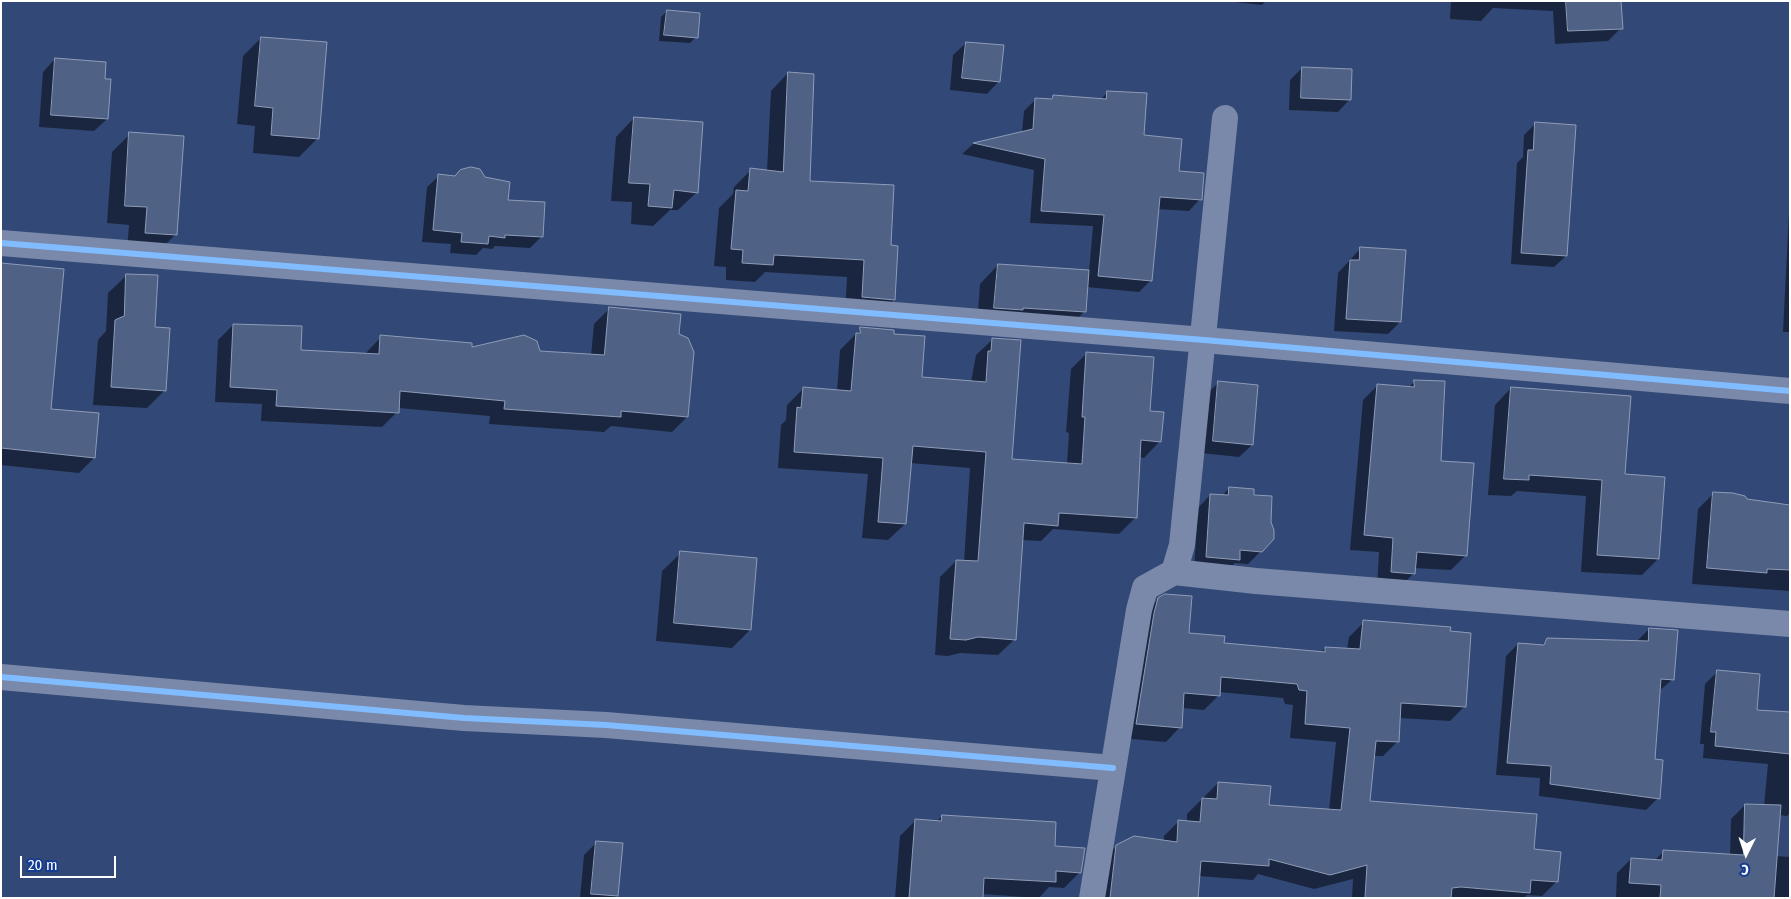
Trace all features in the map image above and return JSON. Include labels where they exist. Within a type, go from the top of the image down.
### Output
[{"type":"street","points":[[1174,572],[1182,545],[1225,118]]},
{"type":"street","points":[[1,243],[1204,340],[1790,392]]},
{"type":"street","points":[[1092,898],[1139,610],[1145,588],[1174,572],[1256,581],[1790,624]]},
{"type":"street","points":[[1,678],[222,695],[464,718],[615,726],[1113,768]]},
{"type":"building","points":[[1566,1],[1621,1],[1623,29],[1568,31]]},
{"type":"building","points":[[667,10],[700,13],[698,38],[664,35]]},
{"type":"building","points":[[261,37],[327,42],[319,139],[271,135],[273,108],[255,106]]},
{"type":"building","points":[[966,42],[1004,45],[1000,82],[962,78]]},
{"type":"building","points":[[55,58],[106,62],[105,79],[111,79],[108,119],[51,115]]},
{"type":"building","points":[[1302,67],[1352,69],[1351,100],[1301,98]]},
{"type":"building","points":[[788,72],[814,74],[810,181],[894,185],[891,245],[898,246],[895,300],[862,297],[864,260],[774,255],[773,265],[742,263],[743,250],[731,249],[736,190],[748,191],[750,168],[783,172]]},
{"type":"building","points":[[1107,91],[1147,93],[1144,135],[1182,139],[1179,171],[1204,173],[1202,200],[1160,197],[1152,281],[1098,276],[1104,215],[1041,211],[1045,159],[973,143],[1033,129],[1035,98],[1052,99],[1053,95],[1106,99]]},
{"type":"building","points":[[634,117],[703,122],[698,193],[674,190],[672,208],[648,206],[650,184],[629,183]]},
{"type":"building","points":[[1535,122],[1576,125],[1567,256],[1521,253],[1528,150],[1533,150]]},
{"type":"building","points":[[129,132],[184,136],[177,235],[145,233],[147,207],[125,206]]},
{"type":"building","points":[[471,167],[480,169],[485,177],[510,182],[508,200],[545,202],[543,237],[505,235],[505,238],[489,236],[488,244],[461,242],[462,233],[433,230],[438,174],[455,176],[460,170]]},
{"type":"building","points":[[1360,247],[1406,250],[1401,322],[1346,319],[1350,260],[1359,260]]},
{"type":"building","points":[[1,263],[64,269],[51,409],[99,413],[95,458],[1,448]]},
{"type":"building","points":[[998,264],[1089,270],[1086,312],[994,308]]},
{"type":"building","points":[[126,274],[158,275],[155,327],[170,328],[166,391],[111,387],[115,320],[124,316]]},
{"type":"building","points":[[609,307],[681,314],[679,334],[688,338],[694,352],[688,417],[621,411],[621,417],[504,409],[505,401],[400,391],[399,413],[276,406],[277,390],[230,387],[233,324],[302,326],[301,350],[379,354],[380,335],[472,343],[472,347],[524,335],[537,341],[540,351],[604,355]]},
{"type":"building","points":[[860,327],[894,330],[894,334],[925,336],[922,377],[986,382],[988,351],[991,351],[992,338],[1021,340],[1012,459],[1082,464],[1085,417],[1082,417],[1086,352],[1154,357],[1150,411],[1164,412],[1161,442],[1141,440],[1137,518],[1059,513],[1058,526],[1024,523],[1016,640],[978,637],[966,640],[950,639],[956,560],[978,561],[986,452],[913,446],[906,524],[878,522],[883,458],[794,452],[797,407],[801,408],[803,387],[851,391],[856,333],[860,333]]},
{"type":"building","points":[[1414,380],[1445,381],[1441,461],[1474,463],[1467,556],[1417,552],[1415,574],[1391,572],[1393,538],[1364,535],[1377,384],[1414,387]]},
{"type":"building","points":[[1218,381],[1258,385],[1253,445],[1213,441]]},
{"type":"building","points":[[1511,387],[1631,396],[1625,474],[1665,477],[1659,559],[1597,555],[1602,480],[1529,475],[1529,480],[1504,479]]},
{"type":"building","points":[[1229,487],[1254,489],[1254,495],[1272,496],[1271,522],[1274,530],[1274,539],[1262,552],[1240,550],[1240,560],[1206,557],[1210,494],[1228,495]]},
{"type":"building","points":[[1713,492],[1733,493],[1745,496],[1747,499],[1790,505],[1790,570],[1767,569],[1767,573],[1707,568]]},
{"type":"building","points":[[680,551],[757,558],[751,630],[674,623]]},
{"type":"building","points":[[1165,594],[1192,596],[1189,633],[1225,636],[1224,643],[1325,652],[1325,647],[1360,649],[1363,620],[1451,627],[1450,631],[1471,633],[1466,707],[1401,703],[1399,742],[1376,741],[1370,801],[1537,814],[1534,849],[1561,852],[1558,882],[1531,880],[1530,893],[1461,887],[1452,888],[1451,898],[1365,898],[1367,865],[1330,875],[1269,859],[1269,866],[1201,861],[1198,898],[1110,898],[1116,845],[1134,836],[1177,842],[1178,820],[1200,822],[1202,798],[1217,799],[1218,782],[1271,786],[1269,805],[1341,810],[1350,728],[1305,724],[1307,691],[1299,690],[1297,684],[1221,677],[1220,696],[1184,693],[1182,728],[1136,724],[1154,613],[1158,598]]},
{"type":"building","points":[[1649,628],[1678,630],[1674,680],[1661,679],[1655,759],[1663,760],[1660,799],[1550,784],[1551,766],[1507,763],[1518,643],[1544,645],[1547,638],[1648,641]]},
{"type":"building","points":[[1717,670],[1760,674],[1757,710],[1790,712],[1790,754],[1715,746],[1716,732],[1711,732]]},
{"type":"building","points":[[1745,804],[1781,805],[1774,898],[1660,898],[1661,885],[1629,883],[1631,858],[1662,860],[1663,850],[1743,855]]},
{"type":"building","points":[[942,815],[1056,822],[1055,846],[1085,848],[1081,873],[1056,871],[1056,882],[984,878],[983,898],[909,898],[915,819],[941,821]]},
{"type":"building","points":[[596,841],[623,843],[618,896],[591,894]]},
{"type":"cycle path","points":[[1,243],[1204,340],[1790,391]]},
{"type":"cycle path","points":[[1,677],[464,718],[606,725],[1113,768]]}]
